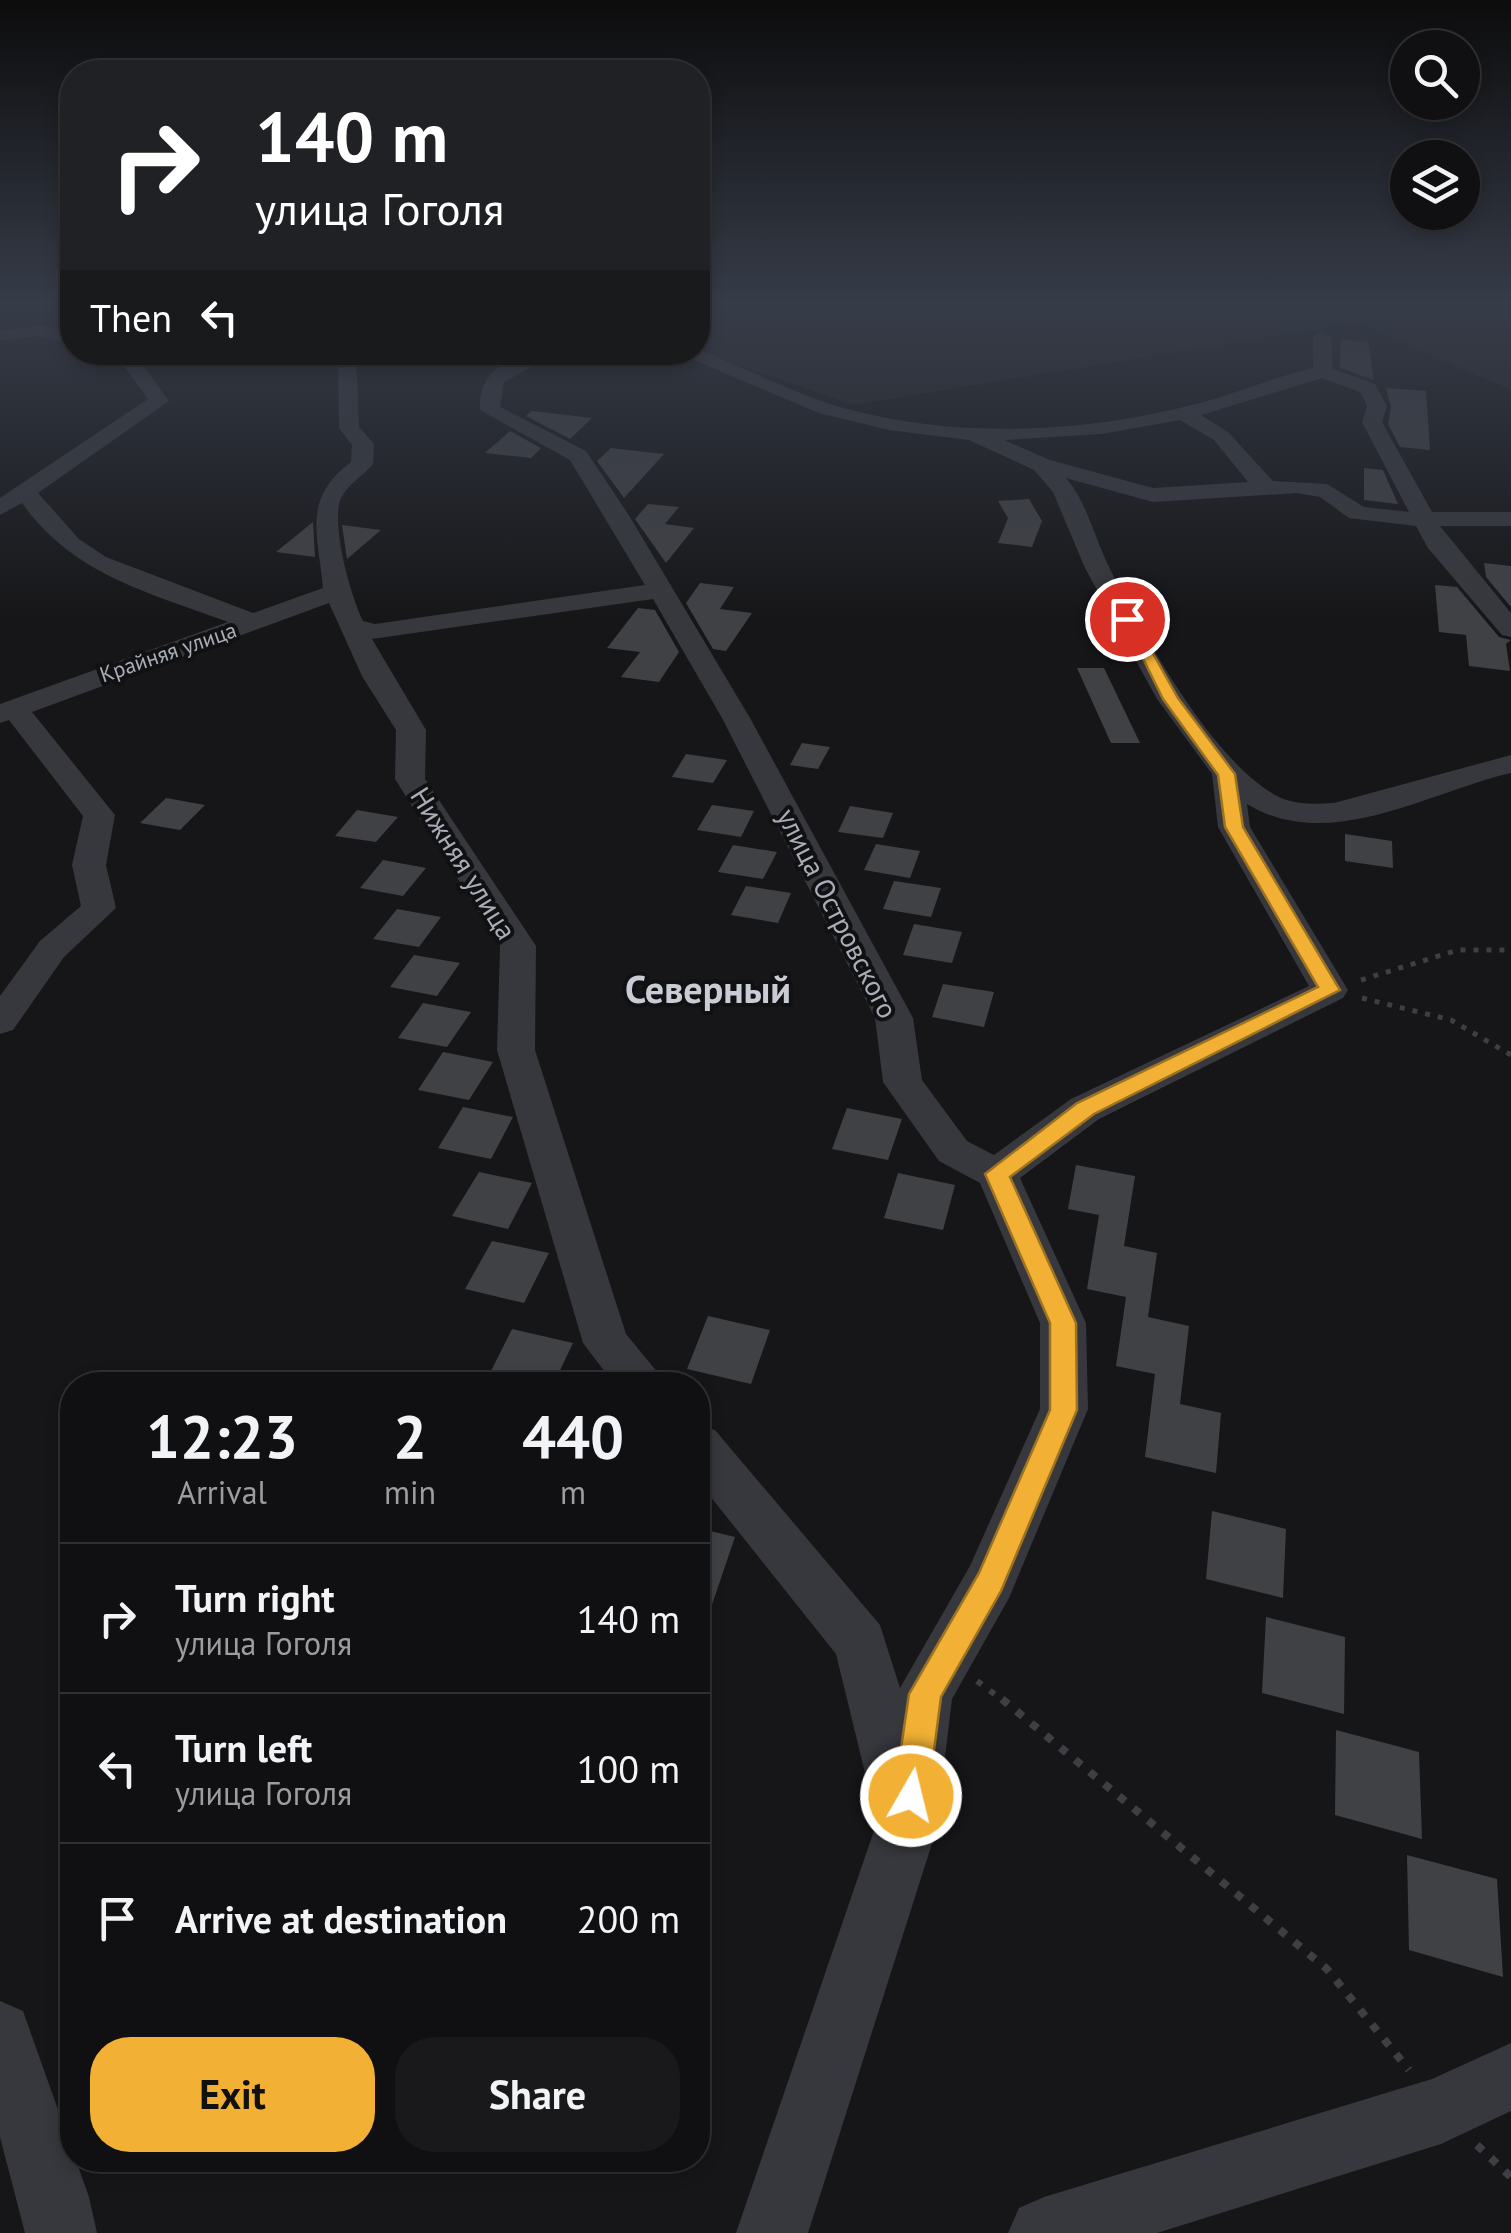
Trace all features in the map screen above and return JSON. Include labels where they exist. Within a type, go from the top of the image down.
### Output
[{"type":"street","points":[[0,508],[146,410]]},
{"type":"street","name":"Нижняя улица","points":[[349,410],[349,428],[363,444],[362,464],[338,482],[328,504],[336,592],[376,676],[411,730],[410,779],[518,946],[516,1050],[606,1342],[633,1372]]},
{"type":"street","name":"улица Островского","points":[[490,410],[578,456],[736,718],[894,1018],[903,1082],[952,1151],[997,1174]]},
{"type":"street","points":[[835,410],[978,437],[1037,436],[1198,410]]},
{"type":"street","points":[[1376,410],[1372,422],[1427,518],[1437,543],[1511,628]]},
{"type":"street","points":[[1184,414],[1220,436],[1245,468],[1266,486]]},
{"type":"street","points":[[978,437],[1042,466],[1153,495],[1231,493],[1266,486],[1327,491],[1357,514],[1511,519]]},
{"type":"street","points":[[1042,466],[1064,490],[1097,568],[1171,699],[1227,774],[1258,799],[1283,810],[1317,812],[1395,798],[1478,770],[1511,764]]},
{"type":"street","points":[[26,492],[61,539],[102,568],[146,588],[195,600],[252,622]]},
{"type":"street","points":[[352,626],[374,632],[658,591]]},
{"type":"street","name":"Крайняя улица","points":[[8,712],[336,592]]},
{"type":"street","points":[[0,1022],[52,949],[99,908],[89,865],[99,815],[8,712]]},
{"type":"street","points":[[772,2233],[906,1831],[925,1694],[990,1581],[1064,1410],[1063,1323],[997,1174],[1086,1109],[1330,990],[1234,827],[1227,774]]},
{"type":"street","points":[[710,1460],[861,1642],[906,1831]]},
{"type":"street","points":[[0,2034],[54,2197],[60,2233]]},
{"type":"street","points":[[1044,2233],[1441,2110],[1511,2076]]},
{"type":"path","points":[[1330,990],[1458,950],[1511,950]]},
{"type":"path","points":[[1330,990],[1451,1020],[1511,1055]]},
{"type":"path","points":[[946,1658],[1050,1736],[1326,1969],[1441,2110],[1511,2178]]},
{"type":"building","points":[[1390,410],[1427,410],[1430,450],[1400,447],[1388,424]]},
{"type":"building","points":[[532,411],[592,418],[570,439],[526,416]]},
{"type":"building","points":[[510,431],[541,448],[531,458],[485,453]]},
{"type":"building","points":[[611,448],[664,454],[624,498],[597,461]]},
{"type":"building","points":[[1364,468],[1383,470],[1398,504],[1364,500]]},
{"type":"building","points":[[1029,499],[1042,521],[1032,547],[998,543],[1008,518],[998,501]]},
{"type":"building","points":[[648,504],[679,507],[665,524],[694,528],[666,563],[635,519]]},
{"type":"building","points":[[313,522],[315,557],[276,552]]},
{"type":"building","points":[[342,525],[381,530],[347,559]]},
{"type":"building","points":[[1484,563],[1511,566],[1511,607],[1486,577]]},
{"type":"building","points":[[700,583],[734,587],[720,609],[752,613],[726,651],[713,649],[686,603]]},
{"type":"building","points":[[1435,585],[1457,587],[1499,637],[1511,640],[1506,644],[1510,671],[1469,666],[1466,635],[1439,632]]},
{"type":"building","points":[[638,608],[655,610],[679,652],[659,682],[621,677],[640,652],[607,648]]},
{"type":"building","points":[[1077,668],[1104,668],[1140,743],[1111,743]]},
{"type":"building","points":[[802,743],[830,747],[818,769],[790,765]]},
{"type":"building","points":[[686,754],[727,760],[713,783],[672,777]]},
{"type":"building","points":[[166,798],[205,805],[180,830],[140,823]]},
{"type":"building","points":[[712,805],[754,811],[741,837],[697,830]]},
{"type":"building","points":[[850,806],[893,813],[883,838],[838,832]]},
{"type":"building","points":[[357,810],[398,817],[376,842],[335,836]]},
{"type":"building","points":[[1345,834],[1392,841],[1393,868],[1345,861]]},
{"type":"building","points":[[876,844],[920,851],[910,878],[864,870]]},
{"type":"building","points":[[733,845],[777,852],[763,879],[718,872]]},
{"type":"building","points":[[383,860],[426,868],[403,896],[360,888]]},
{"type":"building","points":[[894,881],[941,888],[931,917],[883,909]]},
{"type":"building","points":[[746,886],[791,893],[778,923],[731,915]]},
{"type":"building","points":[[397,909],[441,917],[419,947],[373,939]]},
{"type":"building","points":[[914,924],[962,932],[952,963],[903,955]]},
{"type":"building","points":[[414,955],[460,963],[437,996],[390,987]]},
{"type":"building","points":[[943,984],[994,992],[984,1027],[932,1017]]},
{"type":"building","points":[[423,1003],[471,1012],[447,1047],[398,1038]]},
{"type":"building","points":[[443,1052],[493,1062],[469,1100],[418,1090]]},
{"type":"building","points":[[463,1107],[513,1117],[491,1159],[438,1148]]},
{"type":"building","points":[[847,1108],[902,1119],[888,1160],[832,1149]]},
{"type":"building","points":[[1076,1165],[1135,1176],[1124,1246],[1157,1253],[1148,1317],[1189,1326],[1180,1404],[1221,1413],[1216,1473],[1145,1457],[1155,1374],[1116,1366],[1126,1297],[1087,1289],[1099,1215],[1068,1209]]},
{"type":"building","points":[[479,1172],[532,1183],[508,1229],[452,1216]]},
{"type":"building","points":[[898,1173],[955,1185],[943,1230],[884,1218]]},
{"type":"building","points":[[492,1241],[549,1253],[524,1303],[465,1289]]},
{"type":"building","points":[[708,1316],[770,1330],[751,1384],[687,1369]]},
{"type":"building","points":[[512,1329],[573,1343],[559,1372],[490,1372]]},
{"type":"building","points":[[1212,1511],[1286,1529],[1283,1598],[1206,1579]]},
{"type":"building","points":[[710,1531],[735,1537],[710,1610]]},
{"type":"building","points":[[1266,1617],[1345,1637],[1344,1714],[1262,1693]]},
{"type":"building","points":[[1336,1730],[1419,1752],[1422,1839],[1335,1815]]},
{"type":"building","points":[[1407,1855],[1497,1879],[1503,1977],[1409,1950]]},
{"type":"district","name":"Северный","points":[[708,988]]},
{"type":"route","points":[[911,1796],[925,1694],[990,1581],[1064,1410],[1063,1323],[997,1174],[1086,1109],[1330,990],[1234,827],[1227,774],[1171,699],[1127,619]]}]
